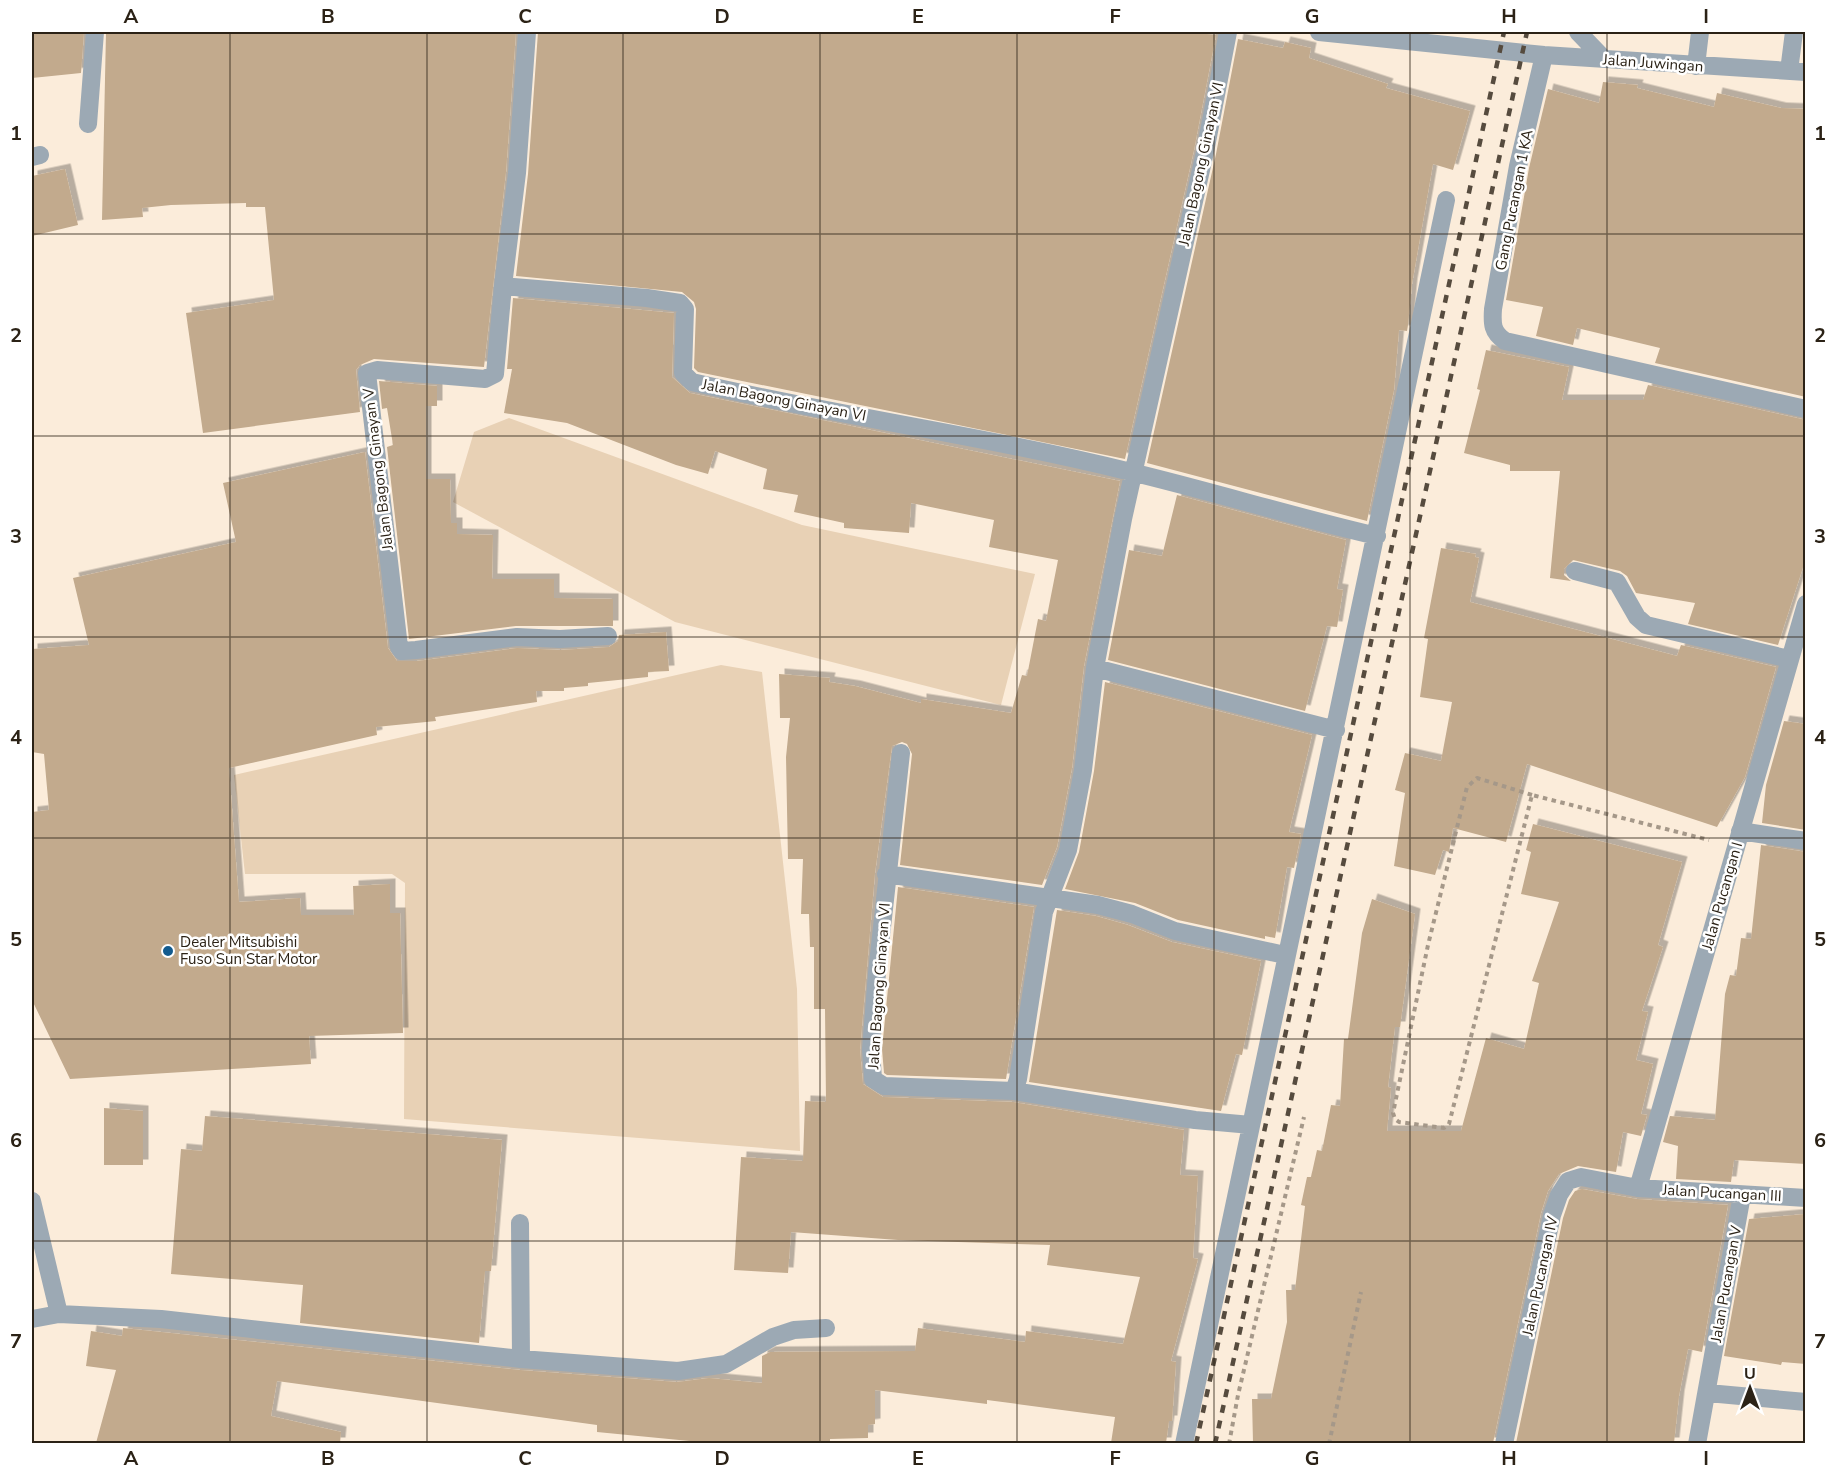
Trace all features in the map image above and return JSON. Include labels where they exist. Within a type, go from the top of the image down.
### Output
[{"type":"street","points":[[88,124],[95,32]]},
{"type":"street","name":"Jalan Bagong Ginayan V","points":[[527,32],[517,173],[494,376],[485,379],[377,370],[367,373],[400,650],[517,637],[560,639],[608,636]]},
{"type":"street","name":"Jalan Bagong Ginayan VI","points":[[901,753],[886,874],[871,1049],[873,1079],[884,1086],[1014,1091],[1018,1079],[1044,912],[1068,850],[1083,770],[1095,668],[1133,472],[1205,152],[1228,32]]},
{"type":"street","name":"Jalan Juwingan","points":[[1319,32],[1402,36],[1544,55],[1797,72]]},
{"type":"street","points":[[1578,32],[1604,59]]},
{"type":"street","points":[[1696,66],[1700,32]]},
{"type":"street","points":[[1794,32],[1797,72]]},
{"type":"street","name":"Gang Pucangan 1 KA","points":[[1544,55],[1518,166],[1493,309],[1492,324],[1496,334],[1505,341],[1806,409]]},
{"type":"street","points":[[1184,1443],[1285,955],[1336,730],[1446,200]]},
{"type":"street","name":"Jalan Bagong Ginayan VI","points":[[503,286],[680,303],[685,309],[683,373],[692,382],[961,435],[1133,472],[1377,536]]},
{"type":"street","points":[[1575,571],[1617,582],[1637,616],[1646,625],[1789,659]]},
{"type":"street","name":"Jalan Pucangan I","points":[[1638,1188],[1806,604]]},
{"type":"street","points":[[1095,668],[1336,730]]},
{"type":"street","points":[[1738,839],[1806,841]]},
{"type":"street","points":[[886,874],[1050,896],[1132,914],[1175,931],[1285,955]]},
{"type":"street","points":[[1014,1091],[1195,1120],[1251,1125]]},
{"type":"street","name":"Jalan Pucangan IV","points":[[1504,1443],[1559,1195],[1568,1181],[1581,1177],[1638,1188]]},
{"type":"street","name":"Jalan Pucangan III","points":[[1638,1188],[1806,1198]]},
{"type":"street","name":"Jalan Pucangan V","points":[[1697,1443],[1708,1393],[1742,1195]]},
{"type":"street","points":[[32,1201],[59,1314]]},
{"type":"street","points":[[520,1222],[521,1359]]},
{"type":"street","points":[[32,1319],[59,1314],[161,1318],[521,1359],[678,1371],[726,1364],[773,1337],[794,1330],[826,1328]]},
{"type":"street","points":[[1708,1393],[1806,1402]]},
{"type":"path","points":[[1532,795],[1449,1124],[1443,1128],[1399,1122],[1393,1113],[1428,945],[1467,787],[1477,778],[1532,795],[1738,839]]},
{"type":"path","points":[[1229,1443],[1238,1395],[1304,1117]]},
{"type":"path","points":[[1329,1443],[1361,1292]]},
{"type":"shaded area","points":[[509,418],[802,525],[1035,574],[1001,705],[675,622],[453,502],[474,432]]},
{"type":"shaded area","points":[[721,665],[762,672],[797,989],[800,1151],[404,1119],[405,883],[392,874],[245,874],[234,775]]},
{"type":"building","points":[[32,32],[84,32],[81,73],[32,78]]},
{"type":"building","points":[[106,32],[516,32],[506,172],[484,367],[374,359],[360,365],[356,370],[360,412],[203,433],[186,313],[274,300],[265,207],[246,207],[246,203],[171,205],[142,208],[143,217],[102,220]]},
{"type":"building","points":[[538,32],[1188,32],[1216,35],[1194,150],[1125,459],[698,372],[694,368],[696,309],[694,302],[682,292],[516,276],[528,174]]},
{"type":"building","points":[[1238,39],[1283,48],[1285,42],[1311,48],[1309,58],[1388,84],[1386,88],[1470,111],[1453,170],[1433,164],[1412,284],[1407,331],[1399,330],[1394,390],[1367,521],[1147,463],[1216,154]]},
{"type":"building","points":[[1603,82],[1638,85],[1637,88],[1714,107],[1717,93],[1781,108],[1806,109],[1806,397],[1655,363],[1660,348],[1577,328],[1573,345],[1536,336],[1543,307],[1506,300],[1529,168],[1548,89],[1599,103]]},
{"type":"building","points":[[65,169],[78,225],[32,236],[32,176]]},
{"type":"building","points":[[513,298],[674,313],[672,377],[690,393],[1120,481],[1084,666],[1072,768],[1057,847],[1042,885],[900,865],[912,754],[907,744],[902,742],[892,746],[875,873],[860,1050],[863,1084],[883,1097],[1013,1102],[1184,1130],[1180,1175],[1198,1176],[1193,1258],[1198,1259],[1171,1361],[1176,1362],[1172,1421],[1169,1421],[1166,1443],[1111,1443],[1115,1417],[987,1400],[987,1404],[875,1390],[875,1424],[868,1425],[868,1438],[830,1439],[830,1443],[710,1443],[597,1432],[597,1425],[277,1381],[271,1416],[341,1432],[340,1443],[96,1443],[116,1370],[86,1366],[91,1331],[122,1336],[123,1328],[520,1370],[677,1382],[709,1378],[762,1383],[762,1356],[770,1352],[915,1351],[918,1328],[1025,1342],[1026,1331],[1123,1344],[1140,1277],[1047,1265],[1050,1245],[898,1240],[791,1232],[788,1273],[734,1270],[741,1157],[803,1161],[805,1101],[826,1102],[825,1009],[814,1009],[814,947],[810,947],[809,914],[801,914],[803,859],[788,859],[786,757],[790,718],[780,718],[779,674],[830,678],[829,682],[855,686],[921,703],[921,699],[1011,713],[1022,675],[1027,676],[1038,619],[1046,621],[1058,560],[989,547],[994,520],[911,503],[909,533],[844,528],[844,523],[794,512],[798,495],[763,489],[767,469],[715,451],[708,474],[676,465],[567,423],[504,413],[512,369],[507,369]]},
{"type":"building","points":[[1486,350],[1569,367],[1562,400],[1643,400],[1648,385],[1806,420],[1806,558],[1778,645],[1688,624],[1695,603],[1636,593],[1627,576],[1620,571],[1573,560],[1564,569],[1564,575],[1571,581],[1550,578],[1560,471],[1510,471],[1510,465],[1464,453],[1480,390],[1477,389]]},
{"type":"building","points":[[379,381],[437,386],[437,406],[426,406],[426,479],[450,479],[451,523],[457,523],[457,534],[493,535],[492,579],[554,579],[554,598],[613,599],[613,626],[516,626],[409,639],[387,447],[393,445],[387,408],[382,409]]},
{"type":"building","points":[[365,452],[388,648],[397,661],[417,661],[517,648],[561,650],[609,647],[618,641],[619,635],[666,632],[669,671],[648,672],[648,677],[588,683],[588,686],[564,688],[564,691],[536,691],[537,702],[435,717],[436,721],[376,727],[377,735],[229,768],[239,902],[300,898],[301,915],[354,915],[353,886],[390,884],[390,913],[400,913],[403,1033],[309,1036],[311,1064],[70,1079],[32,1000],[32,812],[49,810],[44,754],[32,752],[32,649],[89,645],[73,578],[236,542],[223,483]]},
{"type":"building","points":[[1177,495],[1346,540],[1337,589],[1343,590],[1337,627],[1327,626],[1305,711],[1108,660],[1129,550],[1162,556]]},
{"type":"building","points":[[1441,548],[1476,554],[1475,557],[1479,558],[1470,602],[1677,656],[1681,645],[1776,667],[1745,777],[1717,827],[1527,764],[1506,842],[1453,828],[1449,852],[1443,850],[1435,875],[1394,866],[1405,793],[1395,790],[1405,753],[1441,761],[1452,702],[1420,697],[1428,639],[1424,638]]},
{"type":"building","points":[[1105,682],[1312,735],[1289,832],[1301,834],[1294,868],[1287,867],[1275,938],[1265,936],[1265,939],[1178,920],[1135,903],[1065,889],[1079,852],[1094,771]]},
{"type":"building","points":[[1784,721],[1806,724],[1806,830],[1762,823],[1766,785]]},
{"type":"building","points":[[1533,824],[1682,862],[1658,945],[1663,947],[1642,1011],[1648,1012],[1636,1060],[1653,1064],[1641,1114],[1647,1115],[1641,1136],[1623,1132],[1616,1172],[1578,1166],[1559,1174],[1548,1191],[1541,1213],[1493,1443],[1253,1443],[1252,1399],[1271,1399],[1287,1322],[1286,1290],[1295,1290],[1305,1206],[1301,1205],[1307,1177],[1311,1177],[1317,1150],[1322,1151],[1331,1105],[1340,1106],[1344,1039],[1348,1039],[1362,933],[1372,899],[1415,914],[1400,1027],[1395,1027],[1388,1087],[1391,1088],[1387,1131],[1461,1131],[1486,1038],[1524,1049],[1539,983],[1532,981],[1559,902],[1521,894],[1531,852],[1526,850]]},
{"type":"building","points":[[1761,845],[1806,852],[1806,1164],[1734,1160],[1731,1182],[1676,1179],[1678,1146],[1663,1142],[1670,1116],[1715,1120],[1725,994],[1730,975],[1736,976],[1741,938],[1751,939]]},
{"type":"building","points":[[898,887],[1034,907],[1006,1079],[887,1075],[884,1073],[882,1049]]},
{"type":"building","points":[[1057,910],[1096,916],[1128,925],[1172,942],[1261,961],[1242,1055],[1236,1054],[1221,1111],[1029,1082]]},
{"type":"building","points":[[104,1108],[143,1111],[143,1165],[104,1165]]},
{"type":"building","points":[[205,1116],[502,1140],[491,1271],[485,1271],[479,1343],[300,1323],[303,1285],[171,1274],[181,1149],[202,1151]]},
{"type":"building","points":[[1582,1189],[1637,1199],[1728,1205],[1702,1352],[1688,1349],[1679,1396],[1674,1443],[1516,1443],[1563,1218],[1569,1200],[1575,1191]]},
{"type":"building","points":[[1806,1214],[1806,1364],[1782,1362],[1781,1365],[1724,1356],[1749,1219]]},
{"type":"railway","points":[[1196,1444],[1504,32]]},
{"type":"railway","points":[[1215,1444],[1527,32]]},
{"type":"place","name":"Dealer Mitsubishi Fuso Sun Star Motor","points":[[168,951]]}]
